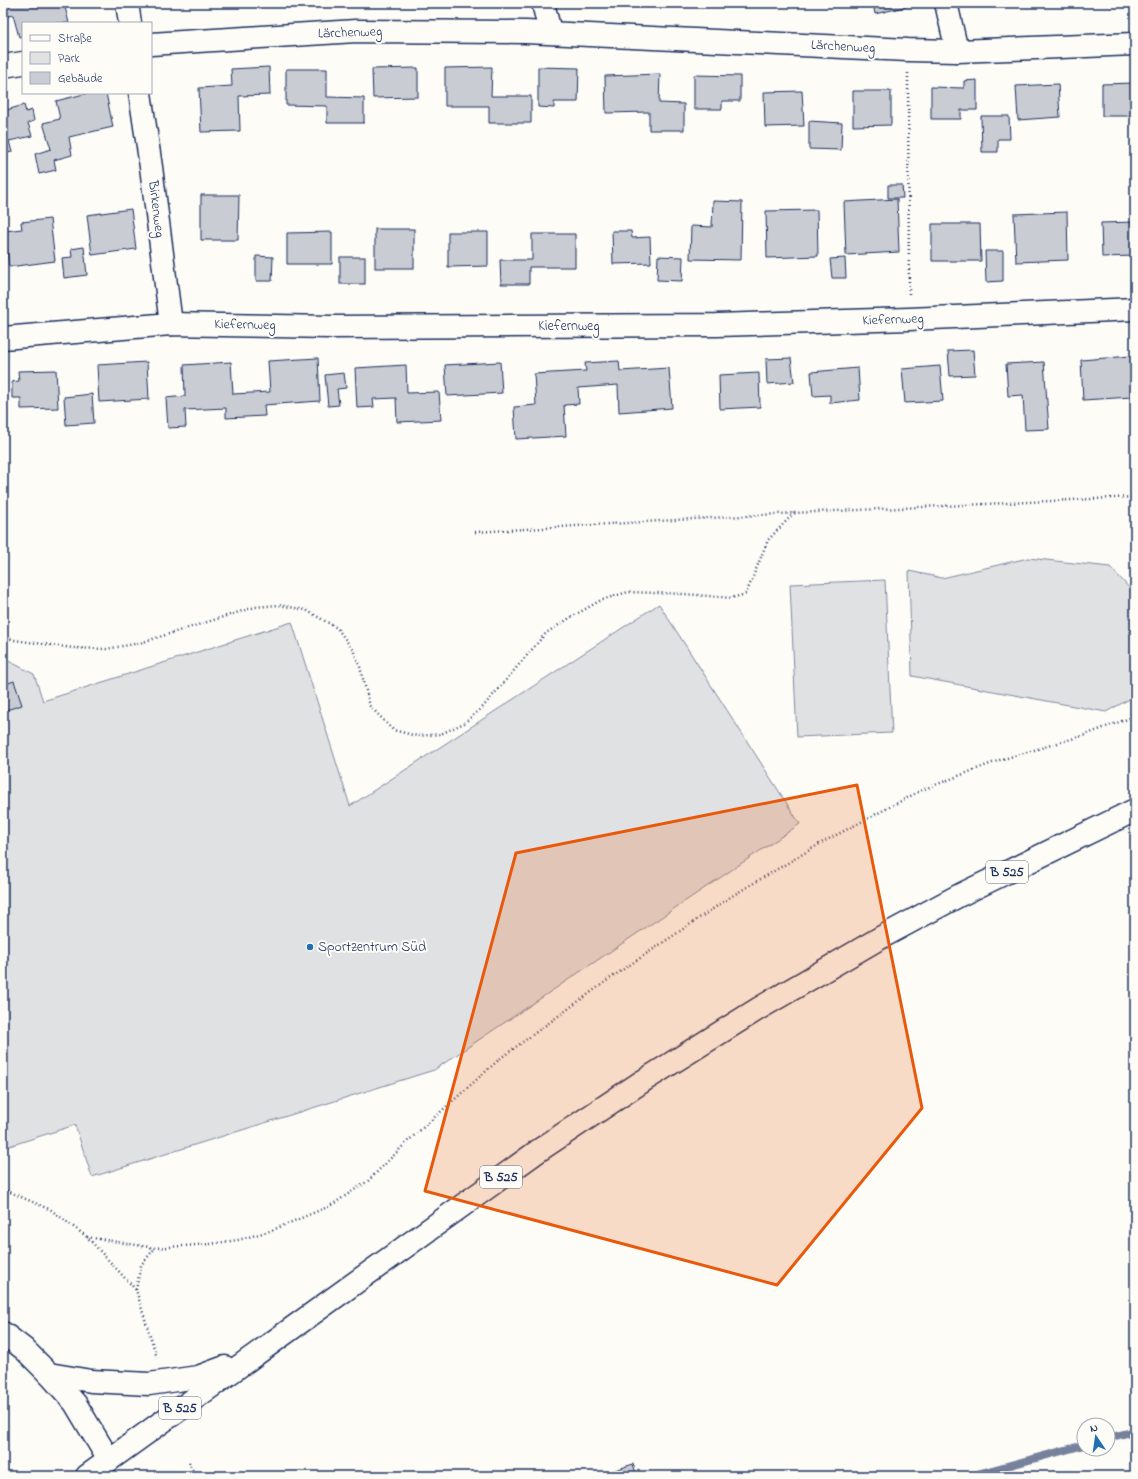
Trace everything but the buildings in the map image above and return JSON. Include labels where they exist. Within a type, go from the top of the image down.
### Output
[{"type":"street","points":[[127,3],[130,22]]},
{"type":"street","points":[[543,3],[550,32]]},
{"type":"street","points":[[946,3],[957,51]]},
{"type":"street","name":"Lärchenweg","points":[[152,44],[356,31],[550,32],[908,50],[957,51],[1135,44]]},
{"type":"street","points":[[3,66],[22,63]]},
{"type":"street","name":"Birkenweg","points":[[140,94],[171,324]]},
{"type":"street","name":"Kiefernweg","points":[[3,338],[171,324],[330,327],[718,325],[909,319],[1135,309]]},
{"type":"street","name":"B 525","points":[[87,1476],[538,1151],[643,1081],[752,1013],[873,942],[960,895],[1135,810]]},
{"type":"street","points":[[3,1333],[24,1349],[75,1403],[109,1460]]},
{"type":"street","points":[[49,1374],[91,1381],[149,1384],[198,1377],[252,1357]]},
{"type":"path","points":[[908,50],[909,319]]},
{"type":"path","points":[[475,532],[794,513],[1135,497]]},
{"type":"path","points":[[3,636],[14,640],[66,647],[106,648],[140,644],[255,607],[279,605],[306,610],[337,628],[353,650],[360,667],[370,706],[393,730],[417,736],[441,734],[464,723],[482,708],[546,633],[602,600],[628,592],[685,594],[732,598],[746,594],[768,540],[794,513]]},
{"type":"path","points":[[87,1237],[155,1248],[210,1244],[238,1240],[270,1231],[330,1206],[368,1181],[408,1141],[502,1057],[612,977],[732,896],[823,842],[922,790],[1000,760],[1084,735],[1135,716]]},
{"type":"path","points":[[3,1189],[50,1210],[87,1237],[136,1290],[157,1361]]},
{"type":"path","points":[[136,1290],[142,1265],[155,1248]]},
{"type":"path","points":[[189,1462],[195,1476]]},
{"type":"highlighted area","points":[[857,785],[922,1108],[777,1285],[425,1191],[516,853]]},
{"type":"green space","points":[[1028,558],[1110,567],[1135,594],[1135,696],[1106,712],[912,676],[909,571],[942,578]]},
{"type":"green space","points":[[885,580],[892,733],[797,737],[790,584]]},
{"type":"green space","name":"Sportzentrum Süd","points":[[659,604],[800,824],[434,1070],[92,1177],[75,1125],[3,1148],[3,658],[34,674],[43,701],[292,622],[350,806]]},
{"type":"waterway","points":[[1116,1436],[1135,1431]]},
{"type":"waterway","points":[[970,1476],[1076,1447]]},
{"type":"place","name":"Sportzentrum Süd","points":[[310,947]]}]
